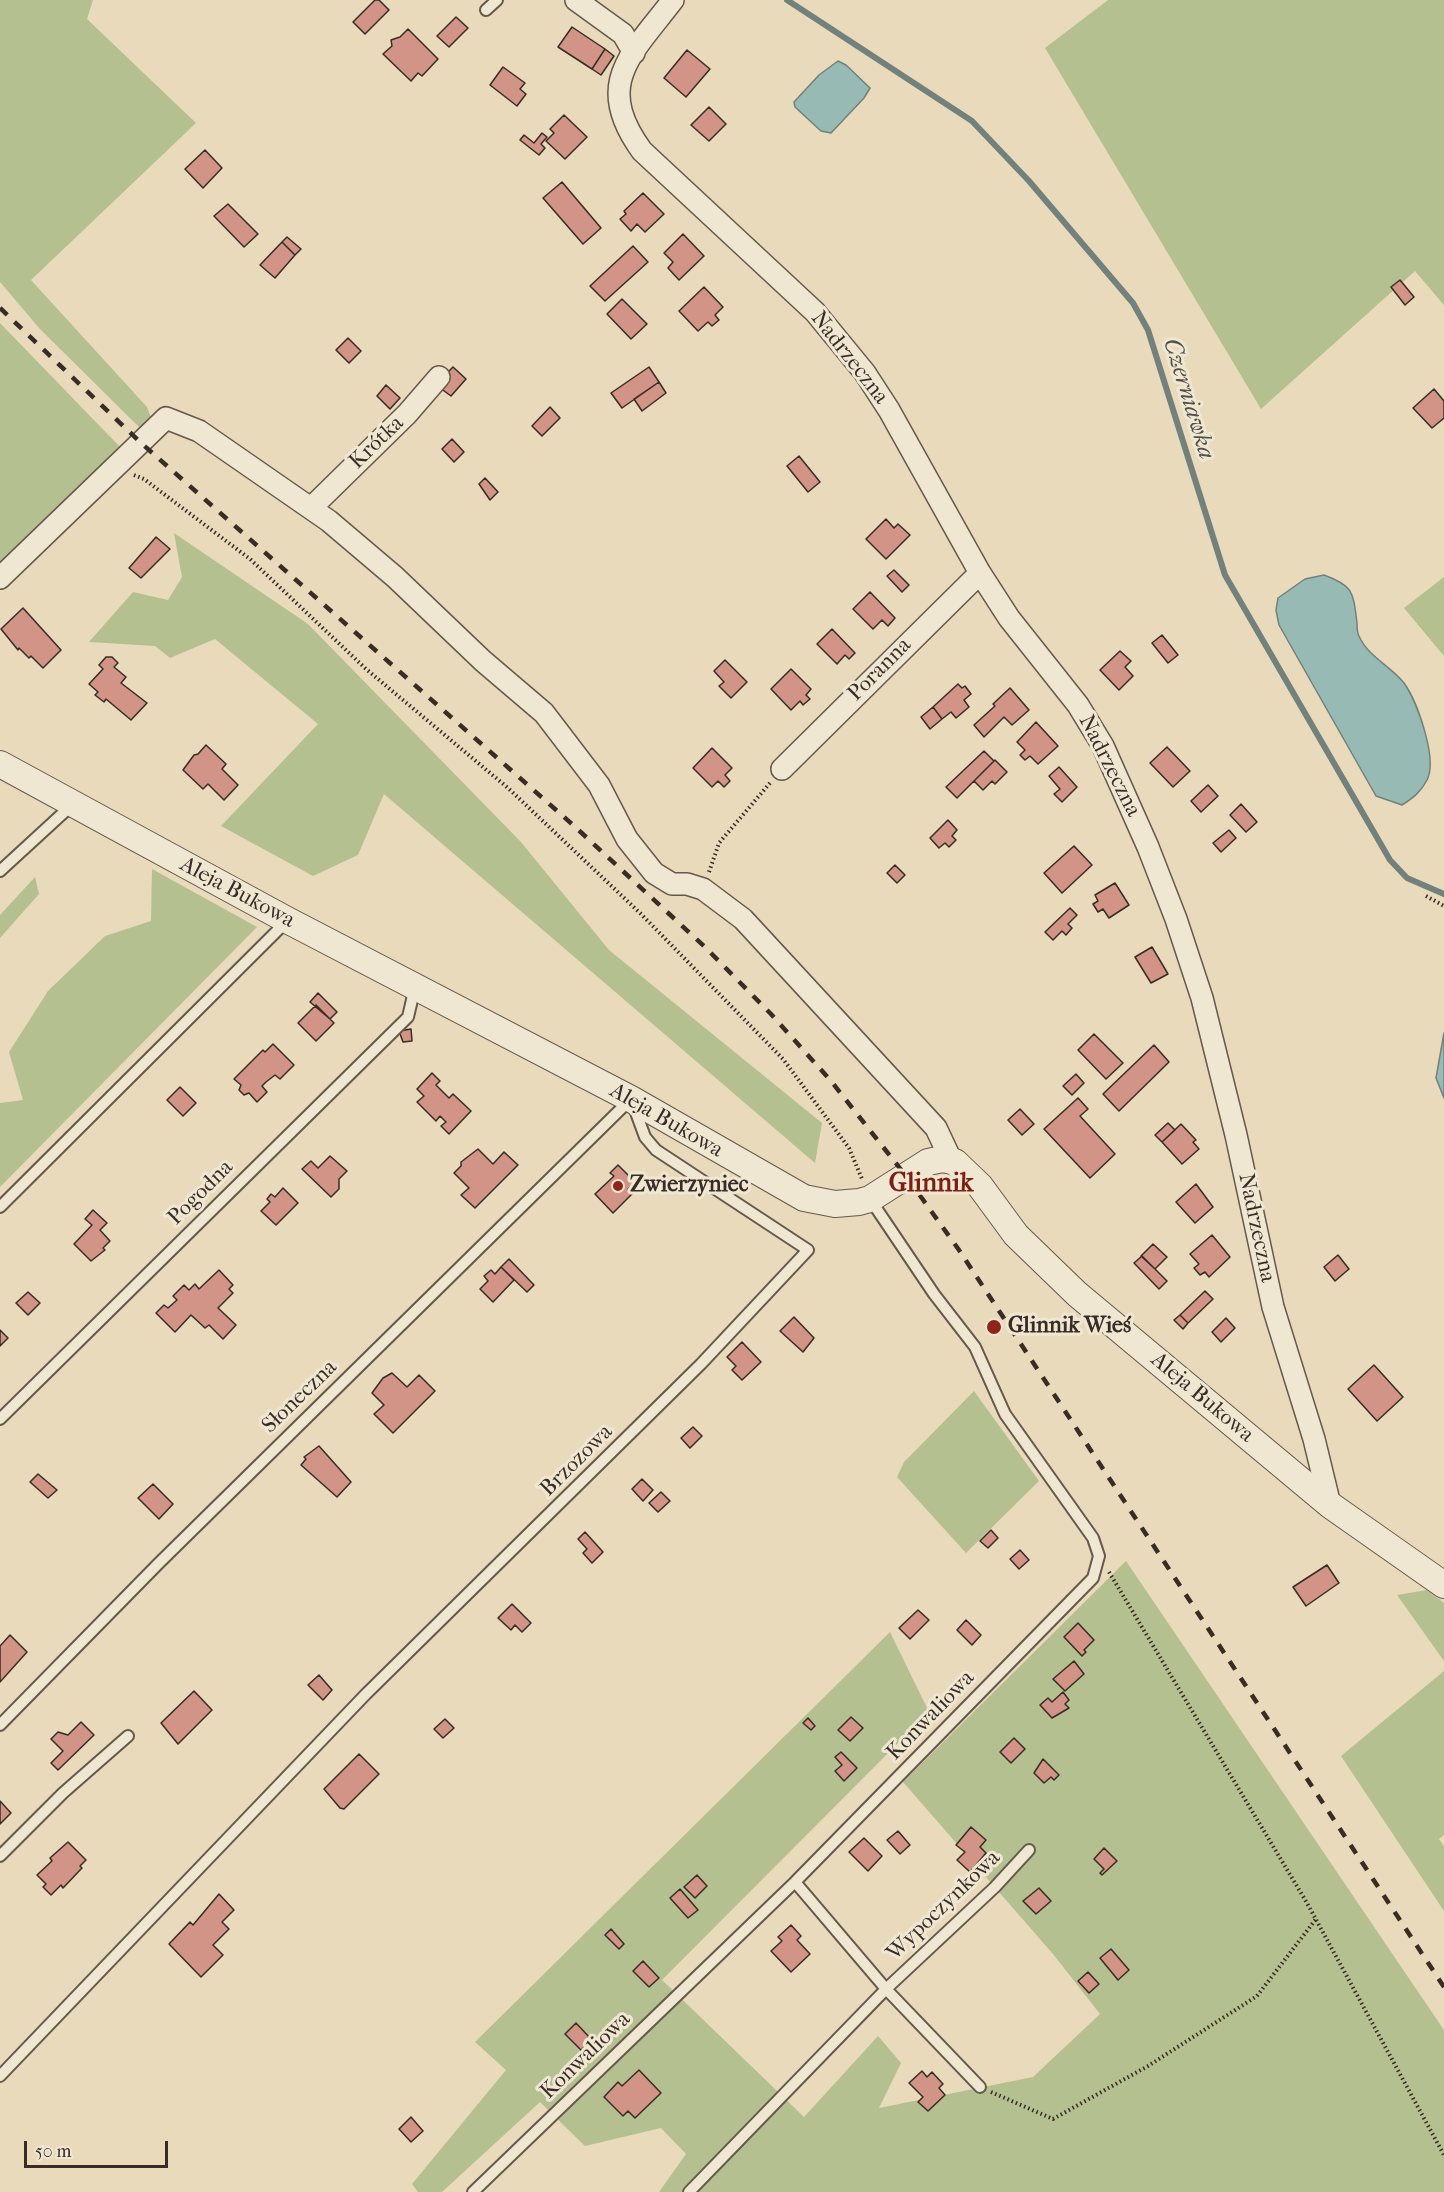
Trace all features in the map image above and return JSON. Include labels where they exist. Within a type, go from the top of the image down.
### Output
[{"type":"street","points":[[576,0],[623,34],[633,53],[673,0]]},
{"type":"street","name":"Nadrzeczna","points":[[633,53],[622,73],[618,92],[622,120],[642,151],[815,312],[865,373],[889,410],[980,573],[1009,618],[1092,726],[1127,795],[1176,919],[1219,1061],[1273,1307],[1314,1439],[1330,1505]]},
{"type":"street","name":"Krótka","points":[[312,507],[407,414],[439,377]]},
{"type":"street","points":[[0,578],[166,418],[199,431],[312,507],[395,577],[483,661],[544,713],[598,785],[627,839],[654,873],[672,884],[687,884],[703,889],[743,919],[857,1046],[900,1088],[936,1128],[951,1160]]},
{"type":"street","name":"Poranna","points":[[782,769],[980,573]]},
{"type":"street","name":"Aleja Bukowa","points":[[0,764],[287,920],[631,1099],[804,1198],[835,1204],[870,1198],[928,1162],[951,1160],[968,1172],[1016,1235],[1053,1272],[1330,1505],[1444,1585]]},
{"type":"lane","points":[[486,10],[497,0]]},
{"type":"lane","points":[[0,871],[73,804]]},
{"type":"lane","points":[[0,1207],[287,920]]},
{"type":"lane","name":"Pogodna","points":[[0,1419],[408,1017],[415,987]]},
{"type":"lane","name":"Brzozowa","points":[[0,2076],[366,1694],[701,1364],[808,1250],[656,1150],[645,1137],[631,1099]]},
{"type":"lane","name":"Słoneczna","points":[[0,1725],[159,1563],[631,1099]]},
{"type":"lane","points":[[870,1198],[934,1294],[975,1347],[1005,1414],[1081,1519],[1099,1556]]},
{"type":"lane","name":"Konwaliowa","points":[[473,2192],[795,1882],[1094,1578],[1099,1556]]},
{"type":"lane","points":[[0,1856],[63,1793],[128,1736]]},
{"type":"lane","name":"Wypoczynkowa","points":[[689,2192],[886,1989],[995,1887],[1029,1850]]},
{"type":"lane","points":[[795,1882],[886,1989],[980,2087]]},
{"type":"path","points":[[116,466],[144,479],[250,559],[366,669],[508,788],[640,914],[783,1059],[849,1149],[870,1198]]},
{"type":"path","points":[[703,889],[719,843],[782,769]]},
{"type":"path","points":[[1426,896],[1444,906]]},
{"type":"path","points":[[1099,1556],[1316,1918],[1444,2155]]},
{"type":"path","points":[[980,2087],[1053,2119],[1148,2066],[1257,1996],[1316,1918]]},
{"type":"green space","points":[[0,0],[93,0],[87,19],[196,123],[31,280],[147,407],[151,418],[140,428],[40,329],[0,282]]},
{"type":"green space","points":[[1108,0],[1444,0],[1444,305],[1415,271],[1261,409],[1045,48]]},
{"type":"green space","points":[[0,323],[121,448],[0,565]]},
{"type":"green space","points":[[174,533],[308,624],[521,842],[609,950],[822,1123],[815,1163],[384,794],[358,855],[313,876],[221,826],[318,724],[215,639],[170,658],[155,646],[89,642],[133,592],[168,600],[182,577]]},
{"type":"green space","points":[[1444,577],[1444,656],[1404,608]]},
{"type":"green space","points":[[152,869],[257,927],[0,1187],[0,1103],[23,1100],[9,1052],[48,991],[105,936],[151,921]]},
{"type":"green space","points":[[35,877],[39,894],[0,938],[0,915]]},
{"type":"green space","points":[[974,1391],[1039,1481],[966,1553],[897,1477],[904,1462]]},
{"type":"green space","points":[[1126,1561],[1444,2030],[1444,2192],[659,2192],[686,2154],[661,2128],[585,2146],[540,2102],[442,2192],[418,2192],[412,2184],[506,2070],[475,2042],[890,1632],[929,1712],[662,1980],[804,2117],[878,2036],[901,2063],[879,2108],[1033,2077],[1100,2014],[1053,1954],[903,1782]]},
{"type":"green space","points":[[1427,1590],[1444,1603],[1444,1661],[1397,1595]]},
{"type":"green space","points":[[1444,1671],[1444,1835],[1439,1839],[1444,1846],[1444,1911],[1341,1756]]},
{"type":"water","points":[[838,61],[846,65],[870,88],[864,98],[831,133],[821,131],[795,107],[794,102],[819,75]]},
{"type":"water","points":[[1324,575],[1347,587],[1353,597],[1358,633],[1363,643],[1404,683],[1420,716],[1428,745],[1430,771],[1422,788],[1402,805],[1376,796],[1279,625],[1276,610],[1278,598],[1305,579]]},
{"type":"water","points":[[1444,1033],[1444,1098],[1436,1078]]},
{"type":"building","points":[[375,0],[379,0],[389,10],[365,34],[353,22]]},
{"type":"building","points":[[456,17],[468,28],[449,47],[437,36]]},
{"type":"building","points":[[572,27],[605,49],[592,69],[558,47]]},
{"type":"building","points":[[408,29],[438,59],[422,76],[418,73],[411,81],[383,54],[392,46],[391,40],[400,37]]},
{"type":"building","points":[[605,49],[614,56],[601,75],[592,69]]},
{"type":"building","points":[[687,50],[710,69],[686,97],[664,78]]},
{"type":"building","points":[[503,67],[525,83],[520,89],[526,94],[517,106],[490,85]]},
{"type":"building","points":[[709,107],[726,124],[709,141],[691,125]]},
{"type":"building","points":[[564,115],[587,137],[565,159],[546,141],[554,133],[550,129]]},
{"type":"building","points":[[542,133],[547,137],[541,144],[545,148],[539,155],[520,140],[524,135],[534,143]]},
{"type":"building","points":[[205,150],[222,168],[203,188],[185,169]]},
{"type":"building","points":[[562,182],[601,228],[583,244],[543,198]]},
{"type":"building","points":[[643,193],[664,214],[645,232],[637,224],[631,231],[620,219],[626,214],[624,211]]},
{"type":"building","points":[[228,204],[258,234],[244,247],[214,216]]},
{"type":"building","points":[[683,234],[704,256],[679,280],[668,268],[673,262],[664,253]]},
{"type":"building","points":[[287,237],[301,249],[295,255],[282,242]]},
{"type":"building","points":[[282,242],[295,255],[275,278],[260,265]]},
{"type":"building","points":[[633,246],[648,262],[605,301],[590,286]]},
{"type":"building","points":[[1400,280],[1414,297],[1405,305],[1391,287]]},
{"type":"building","points":[[704,287],[723,307],[715,315],[719,320],[712,326],[708,322],[698,331],[679,311]]},
{"type":"building","points":[[622,299],[647,324],[631,339],[607,314]]},
{"type":"building","points":[[348,338],[361,351],[349,363],[336,350]]},
{"type":"building","points":[[453,367],[466,379],[451,396],[440,388],[444,376]]},
{"type":"building","points":[[649,367],[659,382],[622,408],[611,393]]},
{"type":"building","points":[[659,382],[666,393],[642,411],[634,399]]},
{"type":"building","points":[[386,385],[400,398],[390,409],[377,396]]},
{"type":"building","points":[[1434,389],[1444,401],[1444,418],[1432,428],[1413,408]]},
{"type":"building","points":[[550,407],[560,418],[542,436],[532,426]]},
{"type":"building","points":[[452,439],[464,452],[454,462],[442,449]]},
{"type":"building","points":[[799,456],[820,482],[808,492],[787,466]]},
{"type":"building","points":[[485,478],[498,492],[490,500],[479,484]]},
{"type":"building","points":[[886,519],[894,528],[898,524],[910,535],[886,559],[866,539]]},
{"type":"building","points":[[156,537],[170,549],[141,578],[129,568]]},
{"type":"building","points":[[894,570],[909,585],[902,592],[887,576]]},
{"type":"building","points":[[870,592],[895,618],[888,626],[882,620],[873,629],[853,609]]},
{"type":"building","points":[[23,608],[61,650],[43,668],[31,656],[29,658],[19,648],[18,650],[1,629]]},
{"type":"building","points":[[832,629],[855,653],[849,659],[845,655],[837,664],[817,644]]},
{"type":"building","points":[[1162,635],[1178,655],[1168,663],[1152,643]]},
{"type":"building","points":[[1120,651],[1131,661],[1125,667],[1133,676],[1119,690],[1100,670]]},
{"type":"building","points":[[106,657],[112,657],[118,663],[114,667],[126,677],[121,683],[147,703],[131,720],[106,699],[104,702],[95,695],[98,692],[89,684],[103,669],[99,665]]},
{"type":"building","points":[[725,660],[747,682],[731,698],[719,686],[724,682],[714,671]]},
{"type":"building","points":[[791,669],[811,689],[806,695],[810,699],[803,705],[800,701],[791,710],[771,689]]},
{"type":"building","points":[[958,684],[962,688],[965,686],[971,694],[964,700],[969,707],[956,718],[951,712],[942,719],[933,707]]},
{"type":"building","points":[[1010,688],[1029,710],[1012,725],[1004,717],[984,737],[974,725],[995,706],[993,704]]},
{"type":"building","points":[[933,707],[942,719],[930,729],[921,717]]},
{"type":"building","points":[[1036,722],[1058,746],[1038,764],[1030,756],[1025,760],[1020,755],[1025,750],[1017,742]]},
{"type":"building","points":[[206,745],[226,764],[222,769],[238,785],[224,800],[208,784],[203,789],[183,770],[194,755]]},
{"type":"building","points":[[1167,747],[1190,771],[1173,787],[1150,763]]},
{"type":"building","points":[[712,748],[732,768],[725,775],[730,781],[724,787],[718,781],[712,787],[693,768]]},
{"type":"building","points":[[984,751],[994,761],[957,798],[946,787]]},
{"type":"building","points":[[995,760],[1007,772],[995,784],[992,781],[983,790],[974,781]]},
{"type":"building","points":[[1059,767],[1077,787],[1062,802],[1054,794],[1060,789],[1049,776]]},
{"type":"building","points":[[1208,785],[1218,796],[1201,812],[1191,801]]},
{"type":"building","points":[[1241,804],[1257,822],[1246,832],[1230,815]]},
{"type":"building","points":[[948,820],[957,830],[952,836],[956,840],[949,847],[945,843],[939,848],[930,838]]},
{"type":"building","points":[[1229,830],[1236,838],[1221,852],[1213,843]]},
{"type":"building","points":[[1074,846],[1092,865],[1062,893],[1044,873]]},
{"type":"building","points":[[895,865],[905,875],[897,883],[887,873]]},
{"type":"building","points":[[1115,883],[1129,905],[1109,918],[1103,909],[1098,912],[1093,904],[1098,901],[1095,895]]},
{"type":"building","points":[[1070,908],[1077,915],[1068,924],[1072,928],[1066,935],[1062,931],[1053,940],[1045,932]]},
{"type":"building","points":[[1152,947],[1168,974],[1151,983],[1135,957]]},
{"type":"building","points":[[318,993],[337,1012],[330,1019],[310,1002]]},
{"type":"building","points":[[316,1005],[334,1023],[316,1041],[298,1023]]},
{"type":"building","points":[[411,1029],[412,1041],[403,1042],[399,1031]]},
{"type":"building","points":[[1094,1034],[1123,1063],[1106,1079],[1078,1050]]},
{"type":"building","points":[[273,1044],[294,1065],[280,1079],[275,1075],[262,1086],[267,1092],[257,1102],[249,1093],[244,1095],[239,1090],[241,1085],[234,1079],[263,1050],[265,1052]]},
{"type":"building","points":[[1154,1045],[1169,1062],[1119,1111],[1103,1094]]},
{"type":"building","points":[[432,1073],[440,1081],[436,1085],[449,1098],[453,1094],[471,1111],[449,1134],[441,1126],[446,1122],[440,1116],[436,1121],[417,1102],[424,1096],[417,1089]]},
{"type":"building","points":[[1076,1074],[1084,1083],[1072,1095],[1063,1086]]},
{"type":"building","points":[[180,1087],[196,1103],[183,1116],[167,1100]]},
{"type":"building","points":[[1078,1098],[1088,1109],[1080,1116],[1115,1154],[1090,1178],[1044,1129]]},
{"type":"building","points":[[1020,1109],[1034,1124],[1022,1135],[1008,1120]]},
{"type":"building","points":[[1168,1123],[1175,1130],[1162,1142],[1155,1135]]},
{"type":"building","points":[[1181,1124],[1196,1140],[1193,1142],[1199,1149],[1182,1164],[1162,1142]]},
{"type":"building","points":[[478,1149],[493,1164],[504,1152],[518,1165],[475,1208],[461,1195],[469,1188],[454,1173],[461,1166],[461,1162]]},
{"type":"building","points":[[330,1156],[347,1171],[339,1179],[339,1189],[331,1197],[302,1169],[311,1161],[318,1168]]},
{"type":"building","name":"Zwierzyniec","points":[[618,1165],[635,1182],[628,1189],[633,1193],[613,1213],[595,1194],[614,1176],[610,1173]]},
{"type":"building","points":[[1196,1184],[1213,1207],[1195,1223],[1176,1202]]},
{"type":"building","points":[[283,1188],[298,1203],[276,1225],[261,1211],[270,1202],[267,1199],[271,1194],[275,1197]]},
{"type":"building","points":[[93,1210],[107,1223],[100,1230],[110,1241],[103,1248],[105,1250],[91,1261],[74,1244],[92,1225],[85,1219]]},
{"type":"building","points":[[1212,1235],[1230,1257],[1209,1277],[1205,1272],[1200,1275],[1194,1268],[1199,1264],[1190,1254]]},
{"type":"building","points":[[1153,1244],[1167,1257],[1155,1269],[1141,1256]]},
{"type":"building","points":[[1338,1255],[1349,1269],[1335,1281],[1324,1267]]},
{"type":"building","points":[[1142,1256],[1167,1281],[1159,1289],[1134,1263]]},
{"type":"building","points":[[509,1259],[534,1285],[527,1292],[501,1267]]},
{"type":"building","points":[[501,1267],[514,1280],[493,1302],[480,1289],[488,1281],[484,1276],[491,1270],[495,1274]]},
{"type":"building","points":[[219,1270],[233,1285],[229,1289],[233,1293],[218,1308],[236,1325],[223,1339],[209,1325],[205,1328],[191,1315],[175,1332],[156,1313],[164,1305],[168,1308],[177,1300],[173,1296],[184,1285],[189,1290],[195,1284],[199,1289]]},
{"type":"building","points":[[1205,1291],[1213,1299],[1188,1323],[1180,1315]]},
{"type":"building","points":[[28,1292],[40,1303],[28,1315],[16,1303]]},
{"type":"building","points":[[1180,1315],[1188,1323],[1183,1329],[1174,1320]]},
{"type":"building","points":[[794,1317],[814,1338],[803,1352],[780,1331]]},
{"type":"building","points":[[1226,1318],[1235,1328],[1221,1342],[1212,1332]]},
{"type":"building","points":[[0,1330],[8,1338],[0,1346]]},
{"type":"building","points":[[742,1342],[761,1362],[742,1380],[732,1370],[736,1366],[727,1357]]},
{"type":"building","points":[[1374,1365],[1403,1397],[1377,1421],[1348,1389]]},
{"type":"building","points":[[392,1373],[407,1387],[419,1375],[435,1391],[393,1433],[374,1414],[384,1405],[372,1393],[383,1378]]},
{"type":"building","points":[[693,1427],[702,1436],[690,1448],[681,1438]]},
{"type":"building","points":[[319,1446],[351,1482],[337,1497],[301,1465],[306,1459],[304,1457]]},
{"type":"building","points":[[38,1474],[57,1490],[48,1498],[30,1482]]},
{"type":"building","points":[[642,1479],[653,1490],[643,1501],[632,1489]]},
{"type":"building","points":[[153,1484],[173,1504],[159,1519],[138,1498]]},
{"type":"building","points":[[661,1492],[670,1501],[658,1512],[649,1503]]},
{"type":"building","points":[[991,1530],[998,1538],[988,1548],[980,1541]]},
{"type":"building","points":[[585,1532],[603,1552],[592,1563],[583,1553],[587,1549],[578,1539]]},
{"type":"building","points":[[1020,1550],[1029,1560],[1019,1569],[1010,1559]]},
{"type":"building","points":[[1327,1565],[1339,1583],[1306,1606],[1293,1587]]},
{"type":"building","points":[[512,1604],[531,1623],[522,1632],[515,1625],[511,1630],[498,1618]]},
{"type":"building","points":[[918,1610],[929,1620],[910,1639],[899,1628]]},
{"type":"building","points":[[966,1620],[981,1635],[972,1645],[957,1630]]},
{"type":"building","points":[[1078,1623],[1094,1640],[1084,1650],[1086,1652],[1082,1656],[1064,1637]]},
{"type":"building","points":[[10,1635],[27,1652],[0,1682],[0,1646]]},
{"type":"building","points":[[1074,1661],[1084,1674],[1065,1691],[1053,1679]]},
{"type":"building","points":[[319,1675],[332,1690],[323,1700],[308,1685]]},
{"type":"building","points":[[194,1691],[212,1710],[178,1744],[161,1723]]},
{"type":"building","points":[[1063,1692],[1069,1700],[1065,1704],[1069,1708],[1052,1718],[1040,1705],[1048,1698],[1052,1702]]},
{"type":"building","points":[[851,1717],[863,1728],[850,1741],[838,1730]]},
{"type":"building","points":[[808,1718],[815,1726],[811,1730],[803,1723]]},
{"type":"building","points":[[445,1719],[454,1728],[443,1738],[434,1729]]},
{"type":"building","points":[[81,1722],[94,1735],[58,1770],[51,1763],[63,1751],[51,1739],[58,1732],[68,1735]]},
{"type":"building","points":[[1014,1738],[1025,1749],[1011,1763],[1000,1752]]},
{"type":"building","points":[[841,1752],[857,1768],[844,1781],[835,1771],[842,1765],[835,1757]]},
{"type":"building","points":[[359,1754],[379,1774],[344,1809],[340,1808],[324,1789]]},
{"type":"building","points":[[1043,1759],[1059,1775],[1054,1780],[1051,1777],[1044,1783],[1034,1773]]},
{"type":"building","points":[[0,1801],[11,1813],[0,1824]]},
{"type":"building","points":[[971,1827],[986,1840],[980,1847],[986,1853],[970,1872],[957,1860],[965,1852],[956,1845]]},
{"type":"building","points":[[898,1831],[910,1845],[900,1854],[887,1840]]},
{"type":"building","points":[[864,1838],[882,1856],[868,1871],[849,1852]]},
{"type":"building","points":[[68,1842],[86,1860],[80,1866],[82,1868],[63,1888],[61,1885],[51,1895],[43,1887],[46,1884],[37,1875],[52,1861],[50,1858]]},
{"type":"building","points":[[1104,1848],[1117,1861],[1102,1875],[1100,1873],[1104,1869],[1094,1859]]},
{"type":"building","points":[[697,1875],[707,1886],[695,1898],[684,1887]]},
{"type":"building","points":[[1039,1888],[1051,1901],[1036,1914],[1023,1901]]},
{"type":"building","points":[[680,1889],[698,1910],[688,1918],[670,1898]]},
{"type":"building","points":[[219,1894],[234,1910],[222,1922],[229,1929],[213,1945],[223,1955],[201,1977],[169,1944],[190,1922],[193,1925]]},
{"type":"building","points":[[791,1925],[801,1936],[797,1940],[810,1954],[791,1972],[771,1951],[782,1941],[778,1937]]},
{"type":"building","points":[[611,1929],[624,1944],[619,1949],[605,1935]]},
{"type":"building","points":[[1111,1949],[1129,1970],[1118,1980],[1100,1958]]},
{"type":"building","points":[[643,1961],[659,1978],[649,1987],[633,1971]]},
{"type":"building","points":[[1088,1972],[1099,1984],[1089,1993],[1078,1981]]},
{"type":"building","points":[[576,2023],[592,2040],[581,2050],[565,2034]]},
{"type":"building","points":[[639,2070],[661,2093],[635,2118],[628,2111],[623,2116],[604,2097],[618,2082],[622,2086]]},
{"type":"building","points":[[922,2071],[927,2077],[932,2072],[943,2084],[939,2088],[945,2095],[928,2111],[918,2102],[923,2097],[909,2083]]},
{"type":"building","points":[[411,2117],[423,2131],[411,2142],[399,2129]]},
{"type":"waterway","name":"Czerniawka","points":[[787,0],[972,121],[1029,181],[1133,303],[1148,330],[1225,575],[1390,860],[1407,878],[1444,894]]},
{"type":"railway","points":[[0,308],[140,442],[572,824],[706,948],[771,1014],[831,1081],[906,1176],[959,1250],[1444,1987]]},
{"type":"place","name":"Zwierzyniec","points":[[618,1186]]},
{"type":"place","name":"Glinnik Wieś","points":[[994,1327]]},
{"type":"district","name":"Glinnik","points":[[931,1185]]}]
